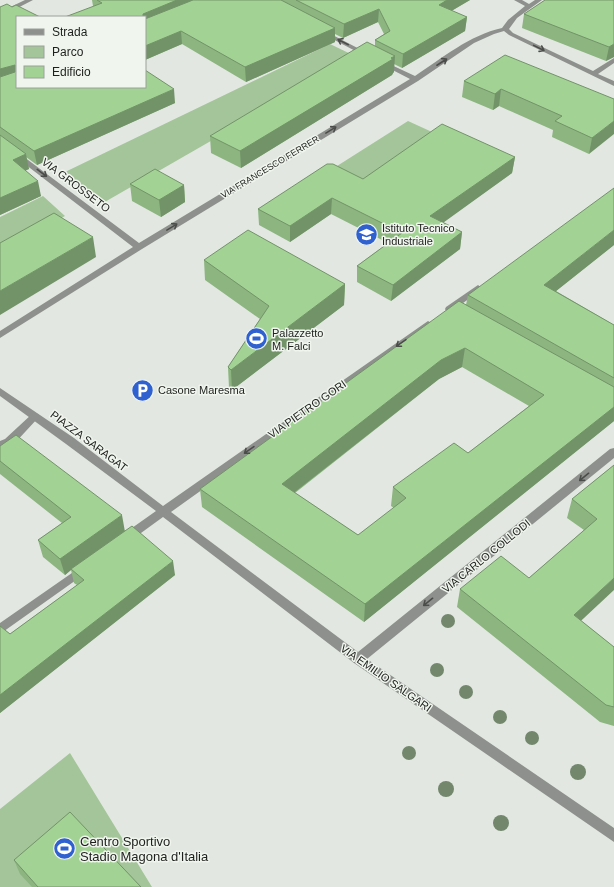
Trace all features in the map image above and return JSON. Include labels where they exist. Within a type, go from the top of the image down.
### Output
[{"type":"street","points":[[0,15],[30,0]]},
{"type":"street","points":[[517,0],[529,6]]},
{"type":"street","name":"VIA FRANCESCO FERRER","points":[[0,335],[139,247],[480,38],[505,29],[506,24],[539,0]]},
{"type":"street","points":[[316,28],[415,79]]},
{"type":"street","points":[[505,29],[511,34],[614,84]]},
{"type":"street","points":[[593,74],[614,60]]},
{"type":"street","name":"VIA GROSSETO","points":[[0,141],[139,247]]},
{"type":"street","name":"VIA PIETRO GORI","points":[[118,544],[446,313],[487,281]]},
{"type":"street","name":"PIAZZA SARAGAT","points":[[0,391],[163,512]]},
{"type":"street","points":[[0,445],[9,442],[35,416]]},
{"type":"street","name":"VIA CARLO COLLODI","points":[[358,659],[614,452]]},
{"type":"street","name":"VIA EMILIO SALGARI","points":[[163,512],[358,659],[614,836]]},
{"type":"street","points":[[0,629],[94,562]]},
{"type":"green space","points":[[330,44],[357,57],[103,203],[65,172]]},
{"type":"green space","points":[[408,121],[443,137],[371,184],[337,166]]},
{"type":"green space","points":[[43,196],[65,216],[0,252],[0,217]]},
{"type":"green space","name":"Centro Sportivo Stadio Magona d'Italia","points":[[70,753],[152,887],[0,887],[0,809]]},
{"type":"building","points":[[97,0],[177,0],[143,14],[143,16],[68,16],[102,3]]},
{"type":"building","points":[[193,0],[281,0],[335,28],[245,67],[181,31],[146,46],[146,19]]},
{"type":"building","points":[[296,0],[447,0],[439,5],[467,17],[403,54],[375,40],[390,31],[379,9],[344,24]]},
{"type":"building","points":[[545,0],[614,0],[614,44],[609,47],[524,14]]},
{"type":"building","points":[[7,4],[12,7],[16,5],[38,16],[16,16],[16,88],[146,88],[146,71],[174,89],[34,151],[0,127],[0,77],[15,72],[15,65],[0,69],[0,7]]},
{"type":"building","points":[[367,42],[395,56],[391,58],[393,59],[240,151],[210,136]]},
{"type":"building","points":[[505,55],[614,99],[614,121],[592,138],[555,121],[562,116],[501,89],[495,94],[464,81]]},
{"type":"building","points":[[442,124],[515,157],[430,216],[462,232],[393,285],[357,266],[402,233],[332,198],[290,226],[258,209],[327,164],[333,164],[363,179]]},
{"type":"building","points":[[0,135],[26,154],[13,160],[38,181],[0,198]]},
{"type":"building","points":[[155,169],[184,185],[159,200],[130,184]]},
{"type":"building","points":[[614,188],[614,230],[544,285],[614,325],[614,378],[468,295]]},
{"type":"building","points":[[54,213],[93,237],[0,291],[0,243]]},
{"type":"building","points":[[248,230],[345,284],[231,370],[228,367],[269,306],[204,260]]},
{"type":"building","points":[[459,301],[614,387],[614,407],[365,604],[200,489]],"holes":[[[465,348],[544,395],[468,453],[454,443],[393,487],[406,498],[358,535],[282,484],[441,360]]]},
{"type":"building","points":[[16,435],[122,515],[60,559],[38,540],[71,517],[0,461],[0,446]]},
{"type":"building","points":[[614,465],[614,578],[574,615],[614,647],[614,707],[606,705],[460,589],[501,556],[529,578],[597,519],[572,499]]},
{"type":"building","points":[[132,526],[173,561],[0,695],[0,626],[10,634],[84,580],[71,569]]},
{"type":"building","points":[[70,812],[141,887],[38,887],[14,860]]},
{"type":"place","name":"Istituto Tecnico Industriale","points":[[367,234]]},
{"type":"place","name":"Palazzetto M. Falci","points":[[256,339]]},
{"type":"place","name":"Casone Maresma","points":[[143,390]]},
{"type":"place","name":"Centro Sportivo Stadio Magona d'Italia","points":[[64,848]]}]
